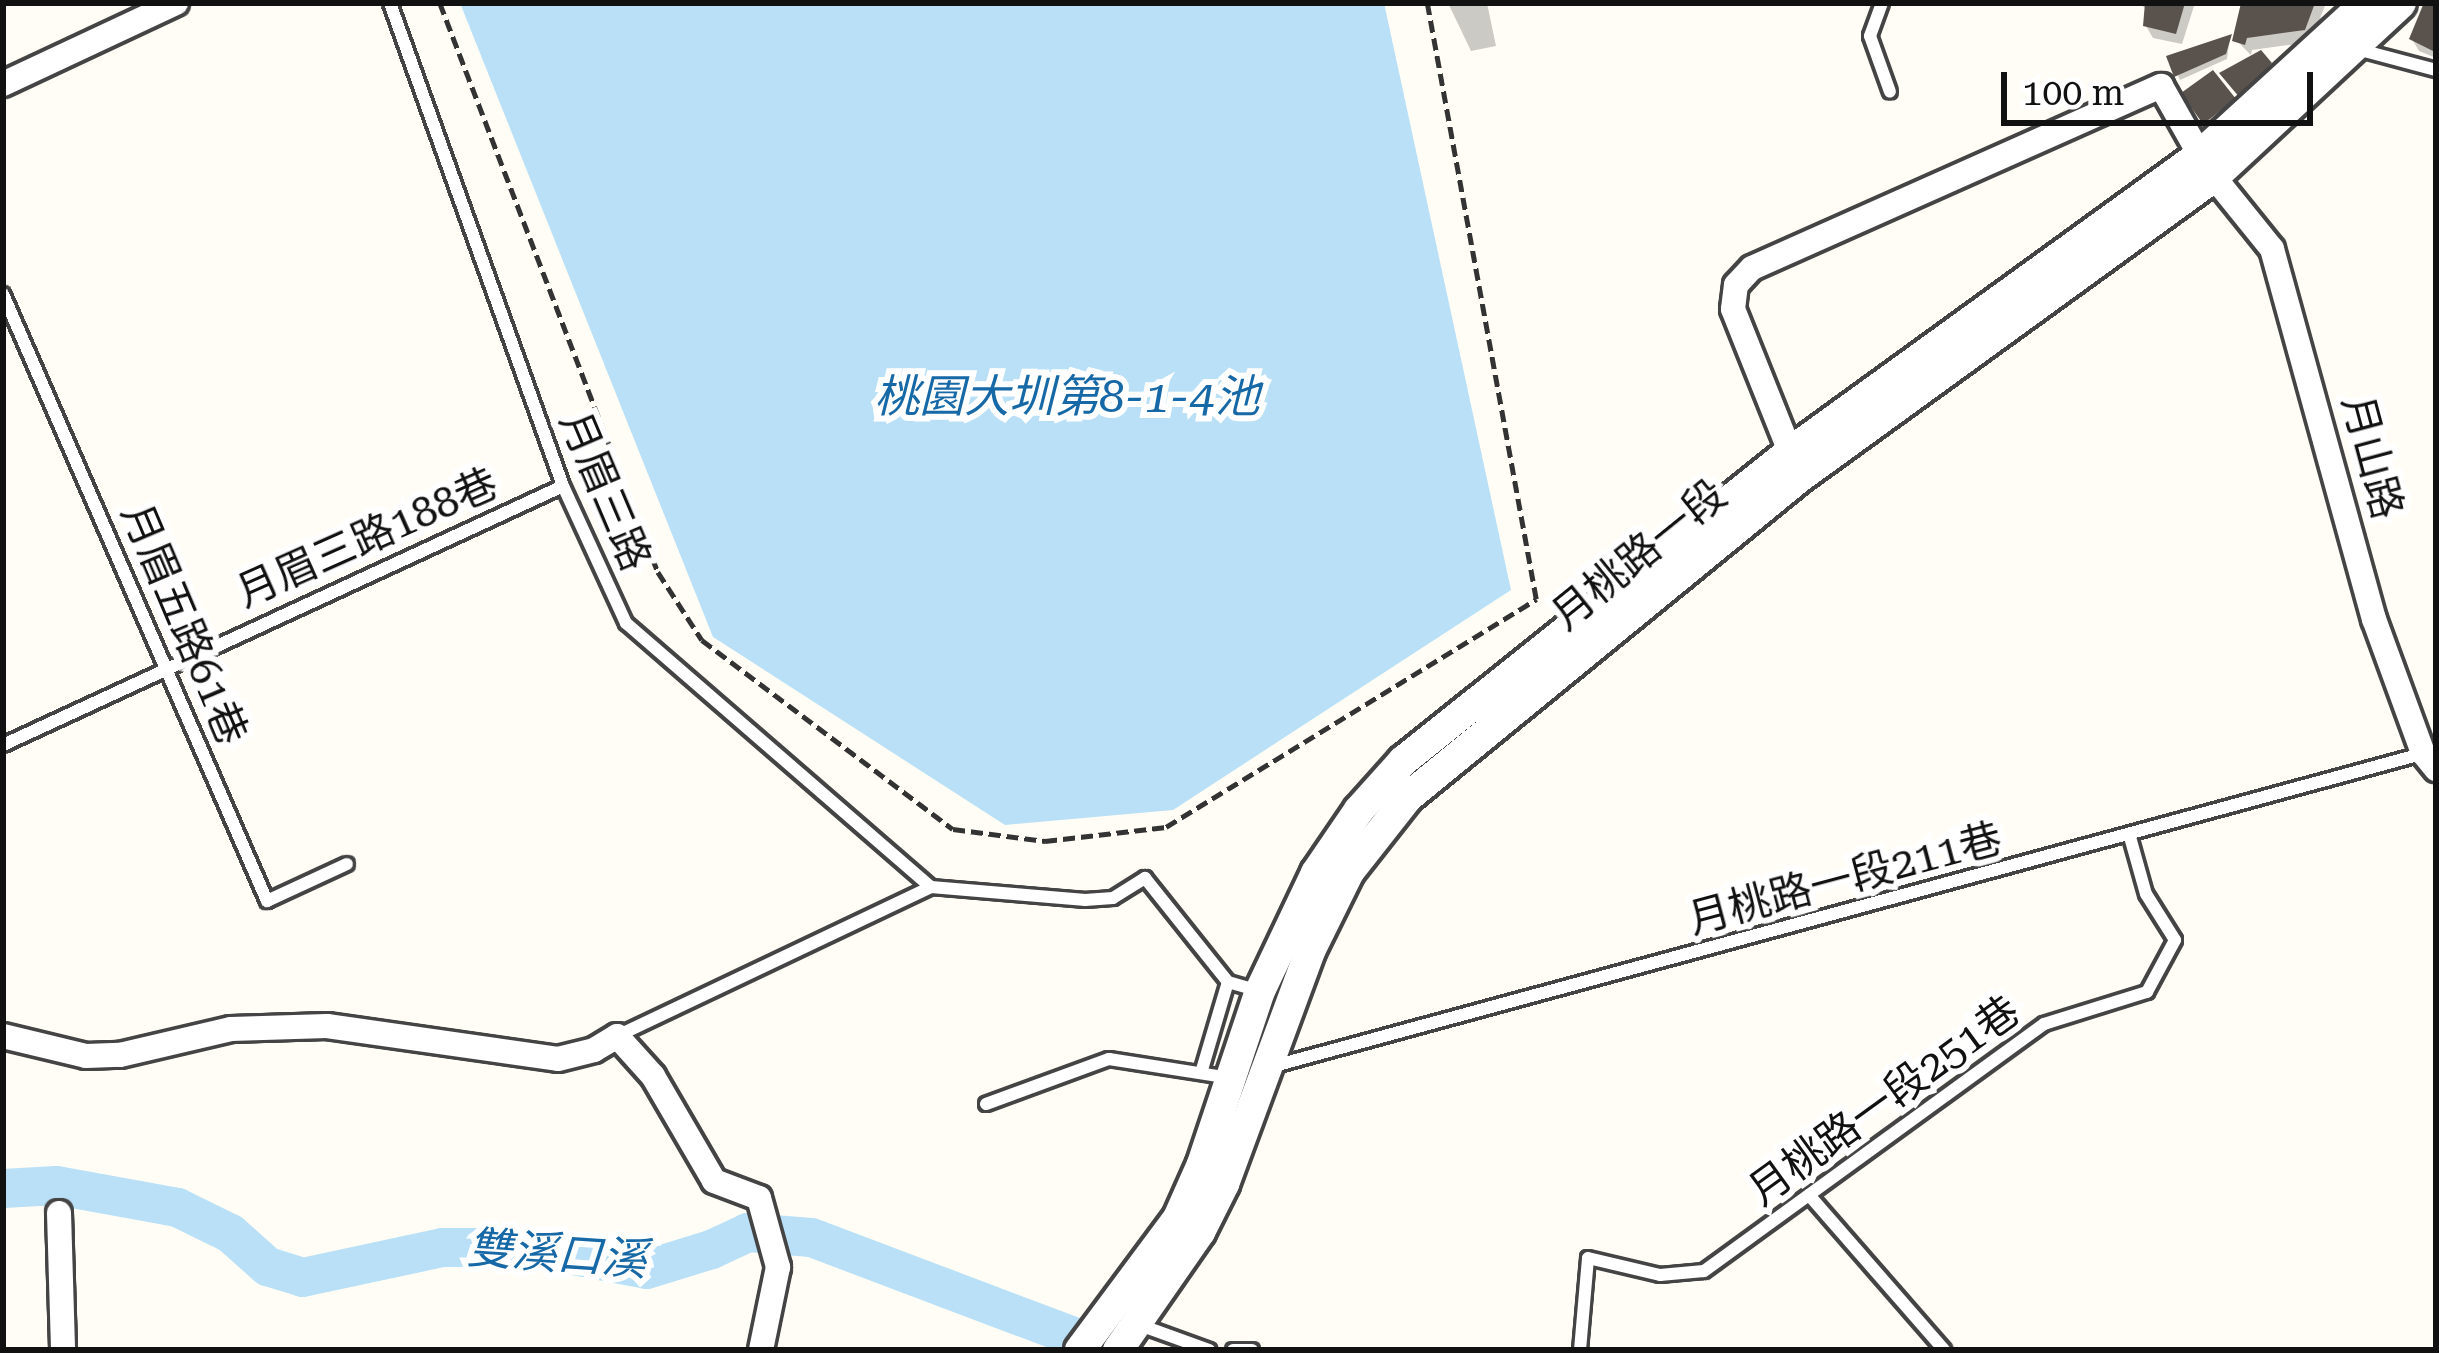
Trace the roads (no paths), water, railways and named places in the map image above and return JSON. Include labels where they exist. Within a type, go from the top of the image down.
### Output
[{"type":"street","points":[[3,84],[176,3]]},
{"type":"street","name":"月桃路一段","points":[[2207,166],[2366,3]]},
{"type":"street","name":"月桃路一段","points":[[1121,1332],[1178,1218],[1216,1076],[1316,873],[1359,810],[1403,761],[1795,465],[2207,166],[2356,49],[2401,3]]},
{"type":"street","name":"月山路","points":[[1795,465],[1733,309],[1736,285],[1752,268],[2161,86],[2207,166],[2272,249],[2374,619],[2432,757]]},
{"type":"street","name":"月桃路一段","points":[[1121,1332],[1200,1232],[1269,1067],[1310,951],[1348,872],[1408,797],[1795,465]]},
{"type":"street","points":[[3,1036],[86,1056],[145,1051],[231,1028],[326,1026],[558,1059],[617,1036],[653,1076],[714,1180],[760,1198],[778,1267],[761,1350]]},
{"type":"street","points":[[1216,1076],[1269,1067]]},
{"type":"street","points":[[59,1213],[64,1350]]},
{"type":"street","points":[[1080,1350],[1121,1332]]},
{"type":"lane","name":"月眉三路","points":[[390,3],[563,486],[626,623],[931,887]]},
{"type":"lane","points":[[1882,3],[1870,36],[1891,92]]},
{"type":"lane","points":[[2356,49],[2436,70]]},
{"type":"lane","name":"月眉五路61巷","points":[[3,294],[267,901],[347,864]]},
{"type":"lane","name":"月眉三路188巷","points":[[3,745],[166,664],[563,486]]},
{"type":"lane","name":"月桃路一段211巷","points":[[1269,1067],[2432,757]]},
{"type":"lane","name":"月桃路一段251巷","points":[[1580,1350],[1588,1258],[1660,1275],[1704,1271],[2044,1024],[2146,992],[2175,940],[2146,894],[2130,837]]},
{"type":"lane","points":[[617,1036],[931,887],[1084,900],[1113,898],[1145,878],[1228,982],[1260,991]]},
{"type":"lane","points":[[986,1104],[1109,1059],[1216,1076],[1228,982]]},
{"type":"lane","points":[[1808,1195],[1944,1350]]},
{"type":"lane","points":[[1121,1332],[1209,1350]]},
{"type":"lane","points":[[1233,1350],[1252,1350]]},
{"type":"water","name":"桃園大圳第8-1-4池","points":[[460,3],[1384,3],[1511,590],[1173,810],[1005,825],[713,637]]},
{"type":"waterway","name":"雙溪口溪","points":[[3,1188],[56,1185],[177,1207],[230,1233],[267,1266],[302,1277],[442,1247],[530,1247],[646,1269],[747,1232],[811,1237],[1110,1350]]}]
